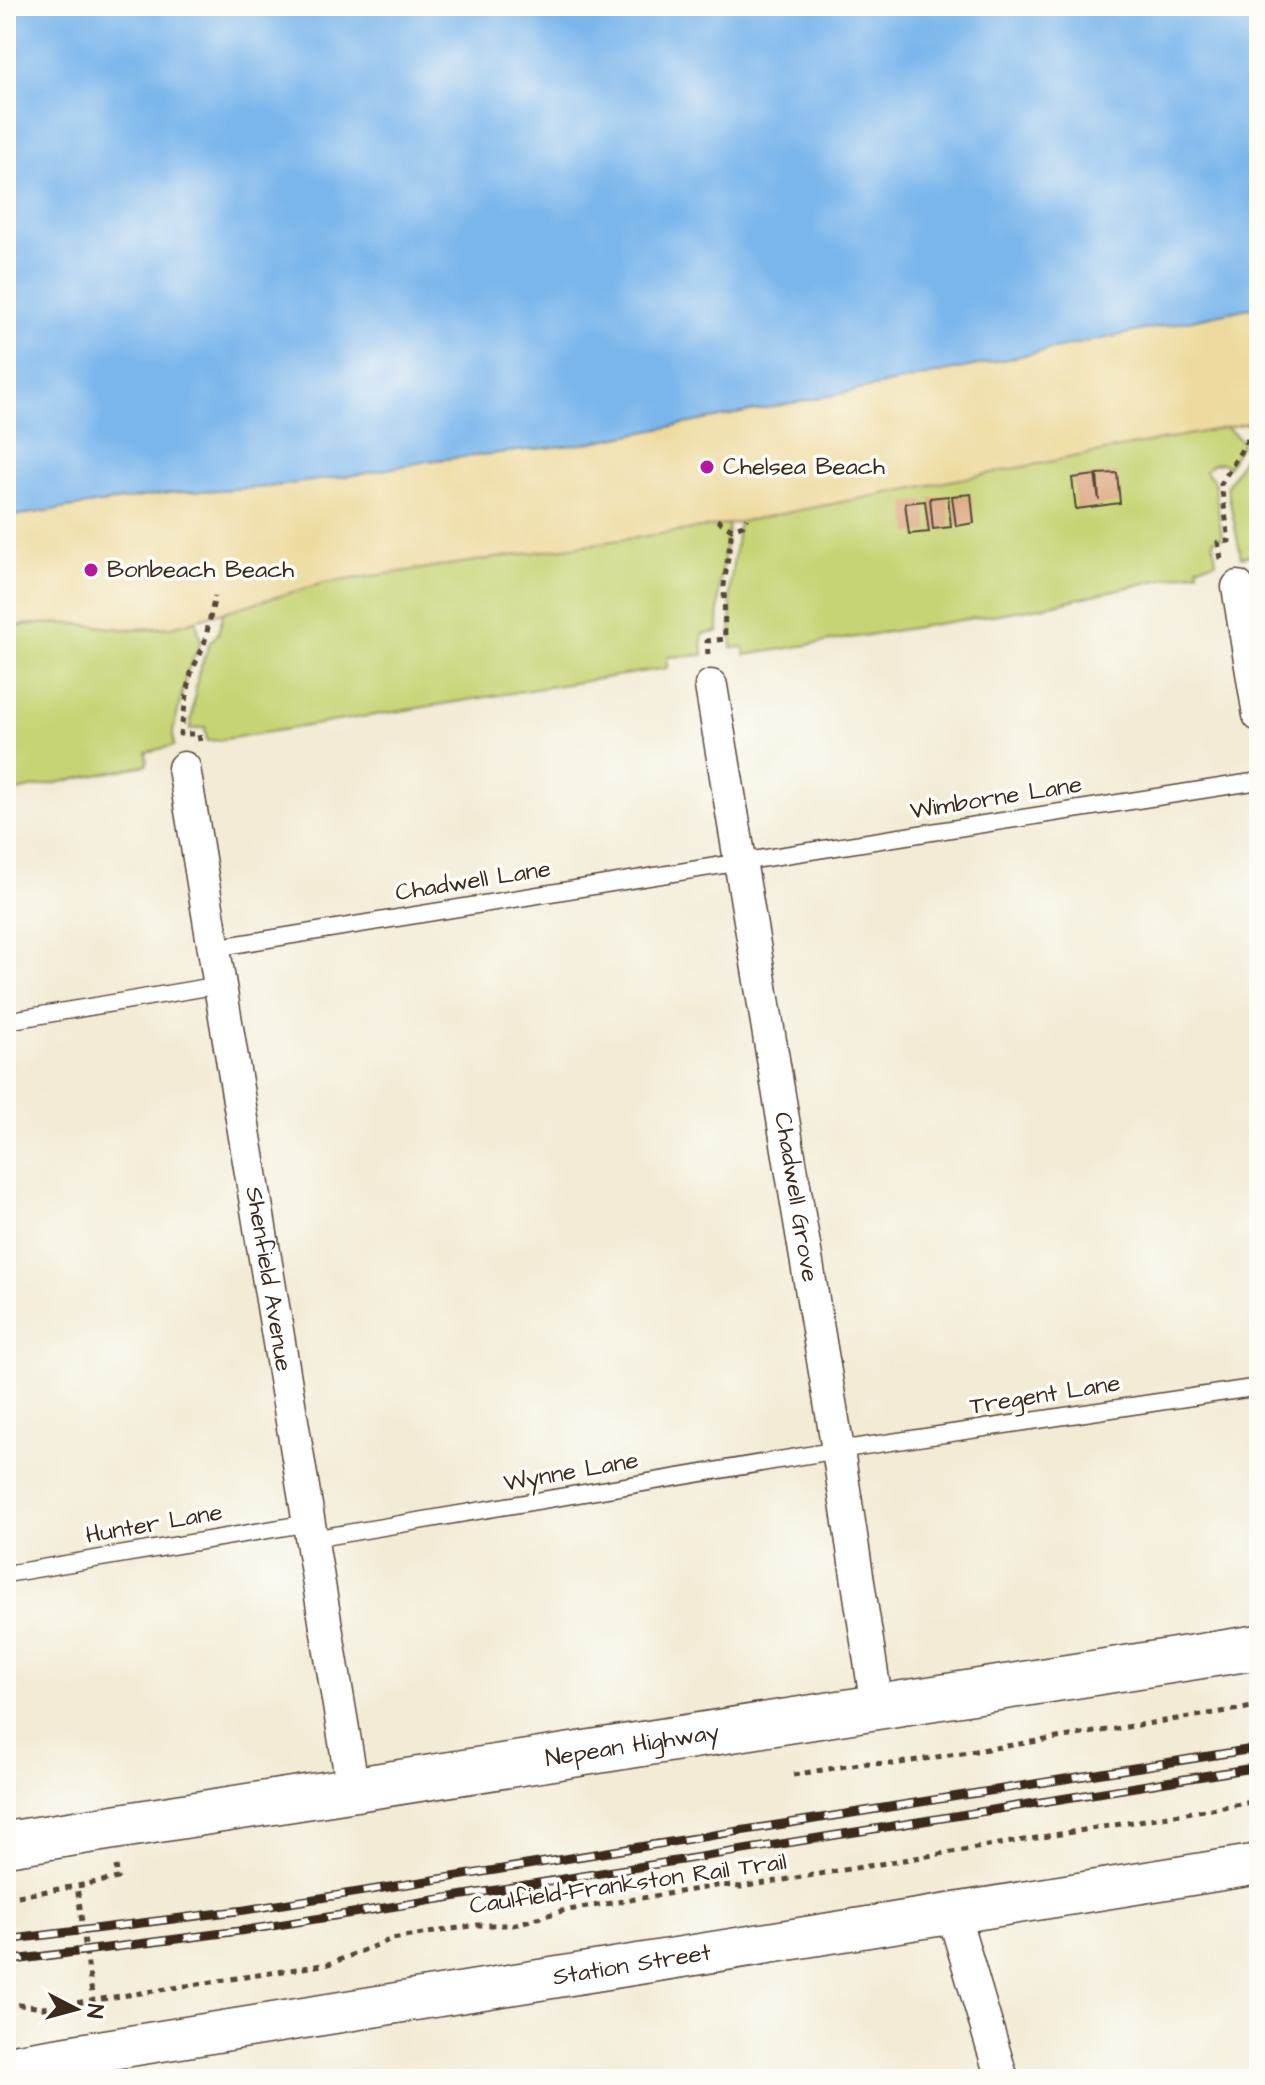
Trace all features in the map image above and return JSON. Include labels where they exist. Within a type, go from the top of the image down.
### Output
[{"type":"highway","name":"Nepean Highway","points":[[6,1844],[1259,1647]]},
{"type":"street","points":[[1230,577],[1259,715]]},
{"type":"street","name":"Chadwell Grove","points":[[709,672],[838,1450],[877,1707]]},
{"type":"street","name":"Shenfield Avenue","points":[[192,758],[213,948],[353,1790]]},
{"type":"street","name":"Station Street","points":[[6,2066],[1259,1864]]},
{"type":"street","points":[[953,1913],[1002,2079]]},
{"type":"lane","name":"Wimborne Lane","points":[[740,862],[1259,781]]},
{"type":"lane","name":"Chadwell Lane","points":[[213,948],[740,862]]},
{"type":"lane","points":[[6,1021],[220,985]]},
{"type":"lane","name":"Tregent Lane","points":[[838,1450],[1259,1387]]},
{"type":"lane","name":"Wynne Lane","points":[[310,1531],[838,1450]]},
{"type":"lane","name":"Hunter Lane","points":[[6,1574],[310,1531]]},
{"type":"path","points":[[1230,577],[1218,542],[1229,541],[1221,484],[1259,421]]},
{"type":"path","points":[[732,529],[743,525],[747,518]]},
{"type":"path","points":[[717,520],[732,529]]},
{"type":"path","points":[[709,672],[707,641],[725,639],[724,586],[732,529]]},
{"type":"path","points":[[192,758],[199,734],[180,734],[191,673],[204,645],[215,596]]},
{"type":"path","points":[[793,1775],[865,1763],[893,1764],[1259,1706]]},
{"type":"path","name":"Caulfield-Frankston Rail Trail","points":[[6,2003],[43,2008],[329,1964],[392,1939],[477,1925],[513,1925],[562,1911],[722,1885],[741,1887],[1259,1801]]},
{"type":"path","points":[[6,1898],[118,1878],[116,1864]]},
{"type":"path","points":[[77,1886],[96,2026]]},
{"type":"green space","points":[[1226,427],[1243,442],[1228,467],[1223,463],[1212,464],[1205,471],[1214,480],[1222,538],[1213,540],[1216,562],[1197,566],[1198,571],[1042,607],[745,655],[744,647],[732,648],[730,586],[739,521]]},
{"type":"green space","points":[[1259,431],[1259,553],[1241,557],[1227,486]]},
{"type":"green space","points":[[729,524],[719,587],[718,632],[702,634],[703,655],[667,657],[667,668],[219,740],[207,741],[205,727],[190,730],[198,674],[210,642],[218,634],[224,611],[323,583]]},
{"type":"green space","points":[[196,619],[201,642],[187,672],[173,732],[174,746],[146,752],[147,765],[6,793],[6,628],[57,623],[149,629]]},
{"type":"sand","name":"Chelsea Beach","points":[[1259,306],[1259,421],[729,524],[324,583],[171,627],[125,629],[69,623],[26,624],[6,628],[6,517],[169,493],[268,487],[427,461],[582,444]]},
{"type":"water","points":[[6,6],[1259,6],[1259,306],[582,444],[427,461],[268,487],[169,493],[6,517]]},
{"type":"building","points":[[1117,473],[1120,503],[1076,509],[1072,478],[1095,475],[1099,500],[1097,474]]},
{"type":"building","points":[[971,494],[974,523],[956,526],[952,496]]},
{"type":"building","points":[[948,496],[951,527],[933,529],[930,498]]},
{"type":"building","points":[[925,501],[929,532],[909,534],[905,503]]},
{"type":"railway","points":[[6,1940],[245,1910],[1259,1748]]},
{"type":"railway","points":[[6,1961],[247,1930],[1259,1767]]},
{"type":"place","name":"Chelsea Beach","points":[[707,467]]},
{"type":"place","name":"Bonbeach Beach","points":[[91,570]]}]
